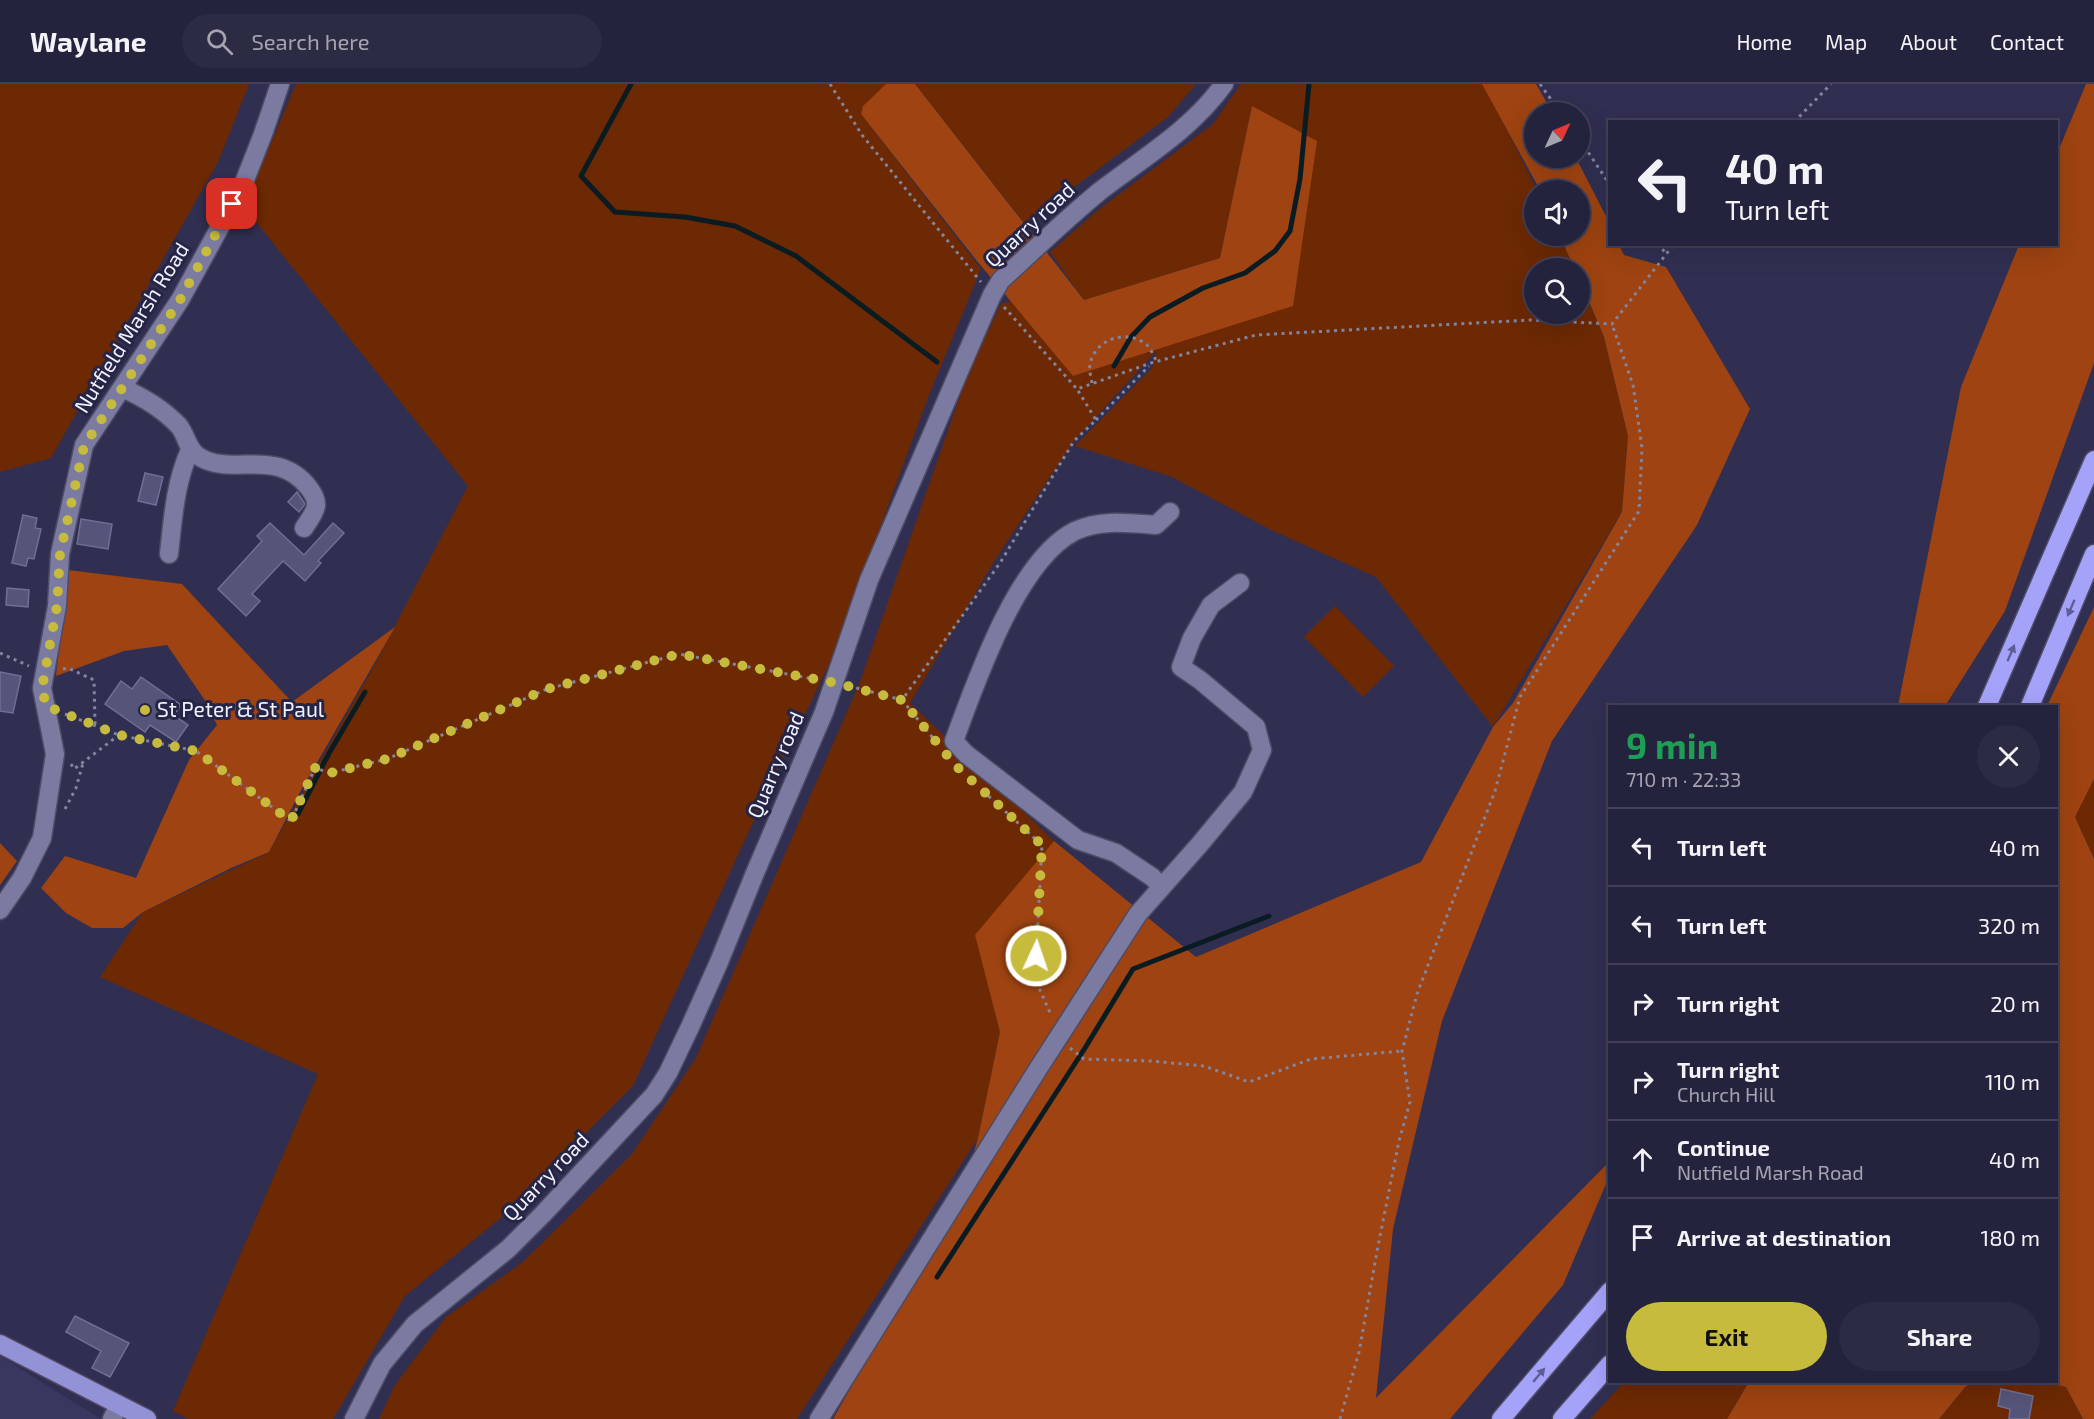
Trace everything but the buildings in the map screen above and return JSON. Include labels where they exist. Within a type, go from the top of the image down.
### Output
[{"type":"highway","points":[[1988,705],[2094,460]]},
{"type":"highway","points":[[2030,705],[2094,554]]},
{"type":"highway","points":[[1501,1419],[1608,1293]]},
{"type":"highway","points":[[1562,1419],[1608,1366]]},
{"type":"main road","points":[[0,1344],[116,1412],[147,1419]]},
{"type":"street","name":"Nutfield Marsh Road","points":[[0,910],[22,878],[42,838],[55,754],[42,688],[57,606],[60,554],[84,446],[180,300],[243,184],[280,84]]},
{"type":"street","name":"Quarry road","points":[[354,1419],[382,1364],[396,1344],[415,1324],[508,1249],[654,1095],[668,1073],[720,962],[755,873],[824,712],[869,580],[992,295],[1001,280],[1101,191],[1181,131],[1202,112],[1224,84]]},
{"type":"street","points":[[122,388],[146,399],[180,428],[190,450],[200,458],[288,469],[307,485],[316,497],[315,513],[304,528]]},
{"type":"street","points":[[169,554],[174,503],[181,471],[190,450]]},
{"type":"street","points":[[1162,887],[1152,877],[1116,853],[1078,840],[966,754],[954,741],[978,677],[1011,605],[1041,557],[1075,531],[1107,522],[1156,525],[1170,512]]},
{"type":"street","points":[[819,1419],[1138,914],[1243,792],[1262,750],[1256,727],[1181,667],[1192,638],[1211,605],[1240,583]]},
{"type":"path","points":[[830,84],[862,135],[992,295],[1077,389],[1096,420]]},
{"type":"path","points":[[1540,84],[1553,102]]},
{"type":"path","points":[[1796,120],[1831,84]]},
{"type":"path","points":[[1590,155],[1608,182]]},
{"type":"path","points":[[1659,246],[1666,253]]},
{"type":"path","points":[[1612,324],[1672,246]]},
{"type":"path","points":[[1077,389],[1151,363],[1256,335],[1530,320],[1612,324]]},
{"type":"path","points":[[1340,1419],[1359,1352],[1381,1234],[1410,1102],[1402,1051],[1417,994],[1495,791],[1520,697],[1639,511],[1642,448],[1633,385],[1612,324]]},
{"type":"path","points":[[1092,384],[1089,365],[1097,348],[1112,338],[1131,337],[1148,346],[1157,362]]},
{"type":"path","points":[[902,700],[1000,563],[1074,441],[1151,363]]},
{"type":"path","points":[[0,653],[45,673],[68,668],[94,680],[95,725]]},
{"type":"path","points":[[46,706],[119,735],[196,751],[291,821],[315,768],[330,773],[387,759],[547,689],[679,654],[834,683],[902,700],[940,747]]},
{"type":"path","points":[[69,760],[75,769],[119,735]]},
{"type":"path","points":[[981,789],[1042,845],[1035,979],[1053,1018],[1058,1038],[1084,1059],[1151,1060],[1204,1065],[1249,1082],[1311,1059],[1402,1051]]},
{"type":"shaded area","points":[[0,84],[249,84],[219,160],[51,458],[0,472]]},
{"type":"shaded area","points":[[296,84],[886,84],[861,114],[981,269],[929,395],[831,660],[742,846],[633,1086],[502,1217],[405,1296],[333,1419],[188,1419],[173,1411],[318,1074],[100,977],[143,912],[269,852],[374,666],[468,486],[244,207]]},
{"type":"shaded area","points":[[886,84],[915,84],[1084,300],[1220,258],[1252,106],[1317,141],[1293,306],[1073,376],[977,261],[861,114],[863,106]]},
{"type":"shaded area","points":[[915,84],[1196,84],[1168,117],[1025,224]]},
{"type":"shaded area","points":[[1241,84],[1484,84],[1532,180],[1524,180],[1524,246],[1564,246],[1569,258],[1524,258],[1524,324],[1590,324],[1590,304],[1604,337],[1628,436],[1622,512],[1493,727],[1376,577],[1271,530],[1172,477],[1075,446],[1152,368],[1157,350],[1074,441],[995,560],[910,703],[1054,841],[1000,1032],[978,1138],[797,1419],[379,1419],[395,1385],[446,1317],[523,1262],[632,1154],[696,1058],[860,682],[967,376],[1001,304],[1011,301],[1074,376],[1295,295],[1252,106],[1220,258],[1084,300],[1050,252],[1098,210],[1213,124]]},
{"type":"shaded area","points":[[1482,84],[1536,84],[1546,102],[1524,102],[1524,161]]},
{"type":"shaded area","points":[[2086,84],[2094,84],[2094,363],[2005,611],[1946,705],[1898,705],[1961,387],[2019,246],[2058,246],[2058,152]]},
{"type":"shaded area","points":[[1528,168],[1581,168],[1587,180],[1535,180]]},
{"type":"shaded area","points":[[1590,185],[1608,220],[1608,246],[1620,246],[1624,255],[1666,267],[1750,409],[1697,525],[1552,741],[1442,1021],[1393,1229],[1376,1398],[1608,1163],[1608,1179],[1563,1285],[1450,1419],[833,1419],[963,1191],[978,1138],[1000,1032],[975,935],[1054,841],[1196,957],[1421,862],[1493,727],[1513,703],[1622,512],[1628,436],[1604,337],[1590,304],[1590,258],[1570,258],[1564,246],[1590,246]]},
{"type":"shaded area","points":[[68,570],[182,584],[292,702],[395,627],[299,794],[269,852],[231,868],[143,912],[123,928],[92,928],[66,913],[41,888],[65,856],[136,878],[189,760],[217,725],[204,699],[167,645],[124,651],[56,676]]},
{"type":"shaded area","points":[[1335,606],[1394,666],[1363,697],[1304,637]]},
{"type":"shaded area","points":[[2094,607],[2094,779],[2075,817],[2094,859],[2094,1419],[2083,1419],[2066,1387],[2048,1383],[2058,1383],[2058,705],[2047,705]]},
{"type":"shaded area","points":[[2094,779],[2094,859],[2075,817]]},
{"type":"shaded area","points":[[0,843],[17,861],[0,885]]},
{"type":"shaded area","points":[[0,1356],[101,1419],[0,1419]]},
{"type":"shaded area","points":[[1623,1383],[1748,1383],[1727,1419],[1590,1419]]},
{"type":"shaded area","points":[[1748,1383],[1974,1383],[1966,1386],[1939,1419],[1727,1419]]},
{"type":"shaded area","points":[[1974,1383],[2048,1383],[2066,1387],[2083,1419],[2030,1419],[2030,1417],[2010,1415],[2009,1419],[1939,1419],[1966,1386]],"holes":[[[2001,1390],[2033,1396],[2030,1412],[1998,1406]]]},
{"type":"waterway","points":[[631,84],[581,176],[615,212],[685,217],[735,226],[796,256],[937,362]]},
{"type":"waterway","points":[[1114,366],[1131,337],[1150,317],[1203,288],[1245,273],[1275,251],[1290,231],[1300,179],[1309,84]]},
{"type":"waterway","points":[[298,814],[328,755],[365,692]]},
{"type":"waterway","points":[[937,1277],[1085,1048],[1133,969],[1269,916]]},
{"type":"place","name":"St Peter & St Paul","points":[[145,710]]},
{"type":"route","points":[[232,204],[180,300],[84,446],[60,554],[57,606],[42,688],[46,706],[119,735],[196,751],[291,821],[315,768],[330,773],[387,759],[547,689],[679,654],[836,683],[902,700],[955,765],[1042,845],[1036,956]]}]
